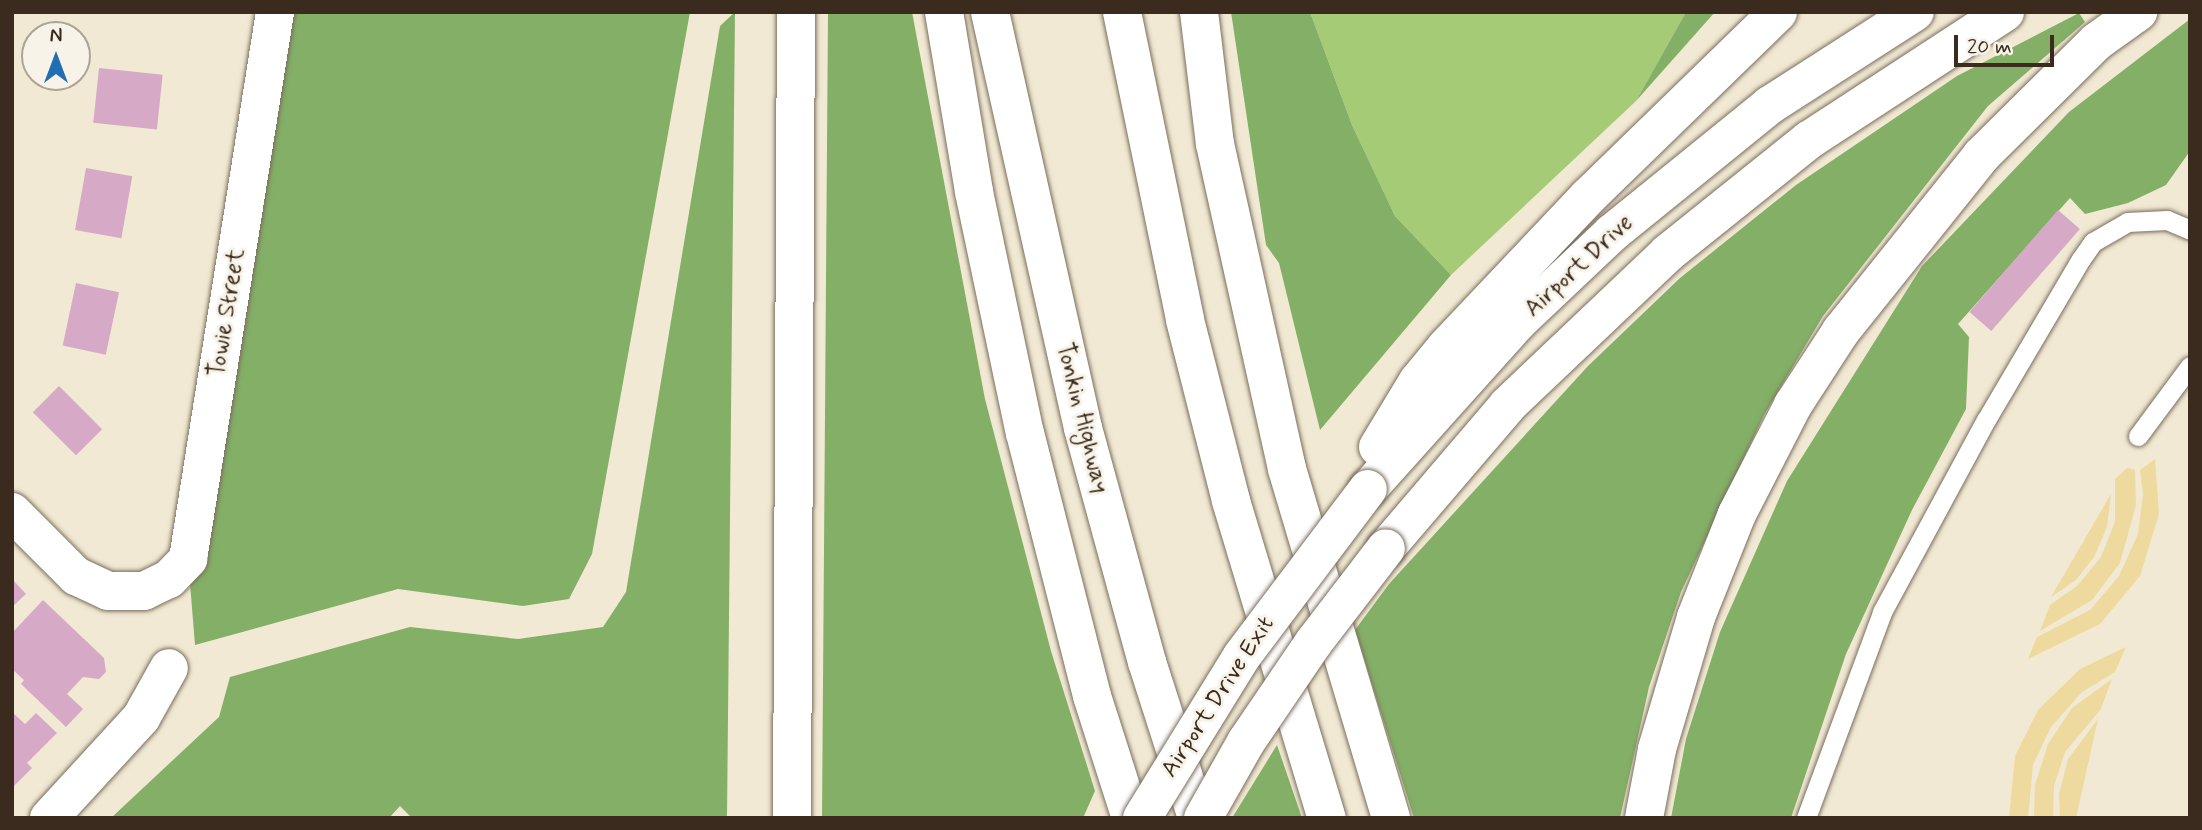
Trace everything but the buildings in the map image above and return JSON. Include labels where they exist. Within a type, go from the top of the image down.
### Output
[{"type":"main road","name":"Towie Street","points":[[12,512],[76,576],[107,591],[144,591],[169,579],[188,559],[275,12]]},
{"type":"main road","points":[[792,818],[796,12]]},
{"type":"main road","points":[[944,12],[974,192],[1025,433],[1092,696],[1131,818]]},
{"type":"main road","name":"Tonkin Highway","points":[[990,12],[1083,428],[1147,662],[1197,818]]},
{"type":"main road","points":[[1122,12],[1185,320],[1227,488],[1327,818]]},
{"type":"main road","points":[[1199,12],[1215,144],[1287,469],[1391,818]]},
{"type":"main road","points":[[1365,481],[1418,381],[1446,347],[1588,197],[1779,12]]},
{"type":"main road","name":"Airport Drive","points":[[1298,579],[1365,481],[1510,330],[1612,233],[1770,105],[1915,12]]},
{"type":"main road","points":[[1203,818],[1253,731],[1386,548],[1508,405],[1668,253],[1809,140],[2005,12]]},
{"type":"main road","points":[[1644,818],[1657,749],[1696,617],[1737,514],[1793,405],[1857,309],[1981,156],[2096,42],[2138,12]]},
{"type":"main road","name":"Airport Drive Exit","points":[[1142,818],[1199,721],[1298,579]]},
{"type":"main road","points":[[49,818],[141,718],[169,667]]},
{"type":"lane","points":[[1807,818],[1882,612],[1986,420],[2081,260],[2093,242],[2127,222],[2167,220],[2190,230]]},
{"type":"lane","points":[[2138,436],[2190,366]]},
{"type":"green space","points":[[275,12],[690,12],[592,554],[569,599],[523,606],[398,589],[195,645],[188,559]]},
{"type":"green space","points":[[735,12],[727,818],[412,818],[400,806],[389,818],[111,818],[219,717],[230,677],[410,627],[518,639],[603,627],[626,592],[720,26]]},
{"type":"green space","points":[[828,12],[912,12],[985,399],[1051,651],[1095,791],[1083,818],[822,818]]},
{"type":"green space","points":[[1231,12],[1310,12],[1352,125],[1395,216],[1451,275],[1320,430],[1279,263],[1266,245]]},
{"type":"green space","points":[[1310,12],[1686,12],[1636,101],[1451,275],[1395,216],[1352,125]]},
{"type":"green space","points":[[1686,12],[1715,12],[1636,101]]},
{"type":"green space","points":[[2079,13],[2085,22],[1988,106],[1823,316],[1764,415],[1681,592],[1649,687],[1620,818],[1414,818],[1355,630],[1389,584],[1588,366],[1680,278],[1796,185],[1957,76]]},
{"type":"green space","points":[[2190,19],[2190,151],[2166,185],[2128,203],[2085,214],[2070,198],[1958,324],[1969,337],[1966,409],[1912,510],[1846,654],[1791,818],[1671,818],[1686,739],[1720,632],[1787,481],[1922,266],[2069,112]]},
{"type":"green space","points":[[1277,745],[1302,818],[1232,818]]},
{"type":"sand","points":[[2155,459],[2159,514],[2140,576],[2100,624],[2028,659],[2037,637],[2090,610],[2119,576],[2138,534],[2143,494],[2140,470]]},
{"type":"sand","points":[[2127,468],[2135,470],[2136,505],[2120,563],[2092,600],[2040,631],[2050,605],[2077,586],[2101,557],[2115,522],[2115,479]]},
{"type":"sand","points":[[2111,494],[2107,527],[2094,557],[2076,580],[2051,597]]},
{"type":"sand","points":[[2126,647],[2115,672],[2082,692],[2051,727],[2033,765],[2028,818],[2009,818],[2015,756],[2038,710],[2080,669]]},
{"type":"sand","points":[[2112,679],[2101,709],[2065,752],[2054,786],[2053,818],[2034,818],[2035,785],[2048,744],[2072,708]]},
{"type":"sand","points":[[2098,719],[2076,818],[2060,818],[2059,794],[2068,759]]}]
